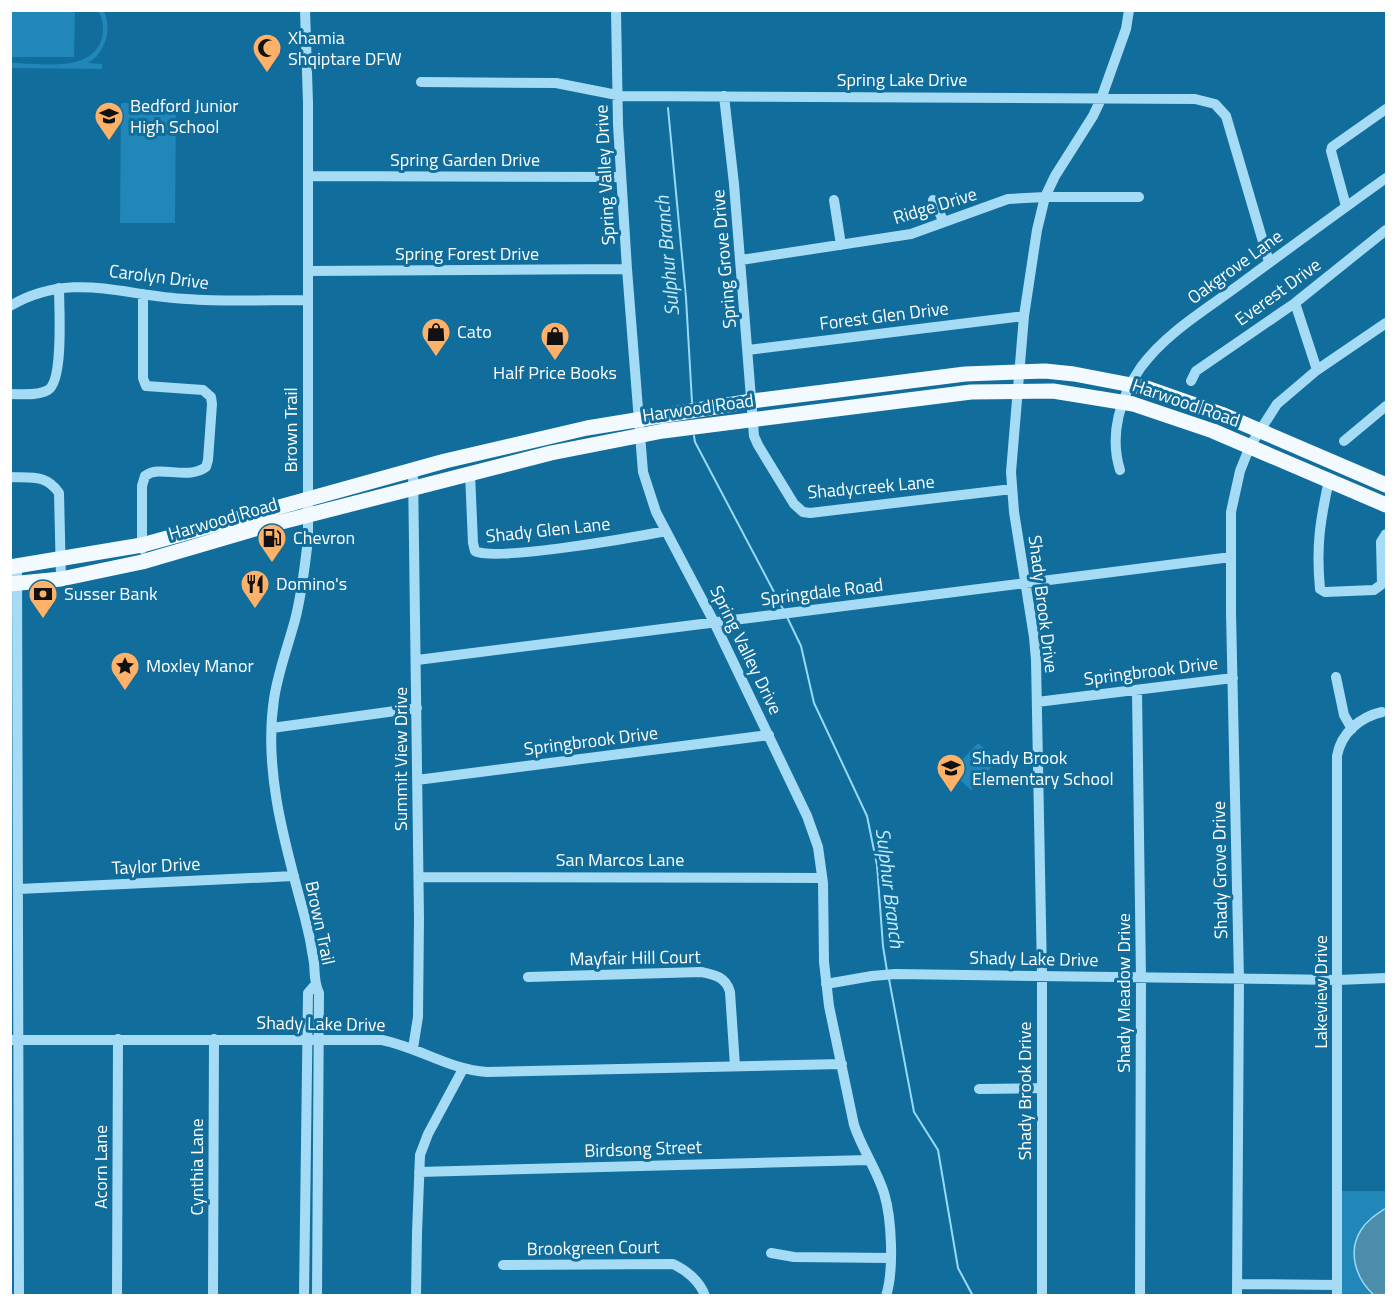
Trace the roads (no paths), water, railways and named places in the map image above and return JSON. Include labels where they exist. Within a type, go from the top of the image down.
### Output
[{"type":"main road","name":"Harwood Road","points":[[14,567],[142,545],[413,470],[576,430],[752,401],[965,374],[1018,371],[1074,374],[1132,384],[1184,400],[1386,485]]},
{"type":"main road","name":"Harwood Road","points":[[14,584],[61,579],[142,562],[308,515],[470,473],[551,453],[663,431],[934,396],[1016,390],[1053,391],[1124,402],[1178,418],[1250,446],[1386,505]]},
{"type":"street","name":"Brown Trail","points":[[305,10],[308,176],[308,515],[305,572],[277,684],[272,728],[272,759],[276,797],[309,932],[315,985],[320,993],[317,1296]]},
{"type":"street","name":"Spring Valley Drive","points":[[616,10],[621,177],[643,472],[656,512],[714,622],[769,735],[813,831],[818,847],[822,878],[826,984],[854,1125],[885,1194],[889,1214],[891,1258],[886,1296]]},
{"type":"street","name":"Shady Brook Drive","points":[[1042,1296],[1042,975],[1037,702],[1034,637],[1012,489],[1016,390],[1024,316],[1037,230],[1045,197],[1101,99],[1126,29],[1130,10]]},
{"type":"street","name":"Spring Lake Drive","points":[[421,82],[556,82],[617,95],[1195,99],[1215,104],[1226,116],[1269,262]]},
{"type":"street","name":"Spring Grove Drive","points":[[724,96],[741,260],[753,420]]},
{"type":"street","points":[[1346,206],[1331,151],[1332,147],[1386,109]]},
{"type":"street","name":"Spring Garden Drive","points":[[308,176],[621,177]]},
{"type":"street","name":"Oakgrove Lane","points":[[1120,470],[1115,454],[1118,413],[1140,369],[1164,342],[1269,262],[1386,178]]},
{"type":"street","name":"Ridge Drive","points":[[741,260],[911,234],[1008,199],[1139,197]]},
{"type":"street","points":[[834,200],[841,245]]},
{"type":"street","points":[[933,200],[944,222]]},
{"type":"street","name":"Everest Drive","points":[[1191,381],[1196,371],[1295,303],[1386,230]]},
{"type":"street","name":"Spring Forest Drive","points":[[308,271],[627,269]]},
{"type":"street","name":"Carolyn Drive","points":[[10,306],[35,294],[59,288],[103,287],[186,299],[307,300]]},
{"type":"street","points":[[10,394],[49,390],[55,382],[58,356],[59,288]]},
{"type":"street","points":[[142,562],[142,486],[145,476],[152,472],[190,474],[206,467],[212,404],[211,397],[203,390],[146,386],[142,378],[143,294]]},
{"type":"street","points":[[1295,303],[1317,370]]},
{"type":"street","name":"Forest Glen Drive","points":[[748,350],[1024,316]]},
{"type":"street","name":"Shady Grove Drive","points":[[1237,1296],[1239,979],[1231,512],[1240,471],[1250,446],[1277,404],[1317,370],[1386,323]]},
{"type":"street","points":[[1344,441],[1386,406]]},
{"type":"street","name":"Shadycreek Lane","points":[[753,420],[758,446],[794,504],[803,512],[1012,489]]},
{"type":"street","name":"Summit View Drive","points":[[413,470],[418,877],[418,1017],[413,1048]]},
{"type":"street","name":"Shady Glen Lane","points":[[470,473],[473,543],[476,551],[482,555],[518,553],[666,531]]},
{"type":"street","points":[[10,477],[44,479],[51,483],[59,494],[61,579]]},
{"type":"street","points":[[1329,480],[1319,524],[1320,589],[1325,592],[1374,590],[1382,584],[1381,542],[1386,534]]},
{"type":"street","name":"Springdale Road","points":[[417,660],[1231,557]]},
{"type":"street","points":[[14,567],[15,854],[19,889],[15,947],[19,1296]]},
{"type":"street","points":[[1336,677],[1344,715],[1352,729]]},
{"type":"street","name":"Springbrook Drive","points":[[1037,702],[1233,678]]},
{"type":"street","name":"Shady Meadow Drive","points":[[1137,691],[1141,978],[1140,1296]]},
{"type":"street","points":[[272,728],[417,708]]},
{"type":"street","name":"Lakeview Drive","points":[[1337,1290],[1337,756],[1341,742],[1352,729],[1368,716],[1382,712]]},
{"type":"street","name":"Springbrook Drive","points":[[417,780],[769,735]]},
{"type":"street","name":"Taylor Drive","points":[[19,889],[294,876]]},
{"type":"street","name":"San Marcos Lane","points":[[418,877],[822,878]]},
{"type":"street","name":"Mayfair Hill Court","points":[[528,977],[701,972],[716,975],[725,981],[730,992],[735,1066]]},
{"type":"street","name":"Shady Lake Drive","points":[[826,984],[895,974],[1338,980],[1386,978]]},
{"type":"street","name":"Brown Trail","points":[[304,1296],[308,993],[315,985]]},
{"type":"street","name":"Cynthia Lane","points":[[213,1296],[214,1039]]},
{"type":"street","name":"Shady Lake Drive","points":[[15,1040],[382,1040],[413,1048],[463,1069],[487,1072],[842,1064]]},
{"type":"street","name":"Acorn Lane","points":[[117,1296],[118,1040]]},
{"type":"street","points":[[416,1296],[420,1155],[428,1134],[463,1069]]},
{"type":"street","points":[[979,1089],[1042,1088]]},
{"type":"street","name":"Birdsong Street","points":[[419,1172],[868,1160]]},
{"type":"street","points":[[304,1248],[318,1248]]},
{"type":"street","points":[[771,1253],[794,1257],[891,1258]]},
{"type":"street","name":"Brookgreen Court","points":[[503,1265],[673,1264],[690,1274],[705,1296]]},
{"type":"street","points":[[1237,1284],[1337,1290]]},
{"type":"waterway","name":"Sulphur Branch","points":[[668,108],[686,298],[692,402]]},
{"type":"waterway","name":"Sulphur Branch","points":[[694,436],[695,442],[783,609]]},
{"type":"waterway","name":"Sulphur Branch","points":[[787,617],[801,646],[814,703],[867,816],[877,865],[887,971]]},
{"type":"waterway","name":"Sulphur Branch","points":[[889,979],[914,1112],[938,1150],[958,1268],[973,1296]]},
{"type":"place","name":"Xhamia Shqiptare DFW","points":[[267,74]]},
{"type":"place","name":"Bedford Junior High School","points":[[109,142]]},
{"type":"place","name":"Cato","points":[[436,358]]},
{"type":"place","name":"Half Price Books","points":[[555,362]]},
{"type":"place","name":"Chevron","points":[[272,564]]},
{"type":"place","name":"Domino's","points":[[255,610]]},
{"type":"place","name":"Susser Bank","points":[[43,620]]},
{"type":"place","name":"Moxley Manor","points":[[125,692]]},
{"type":"place","name":"Shady Brook Elementary School","points":[[951,794]]}]
